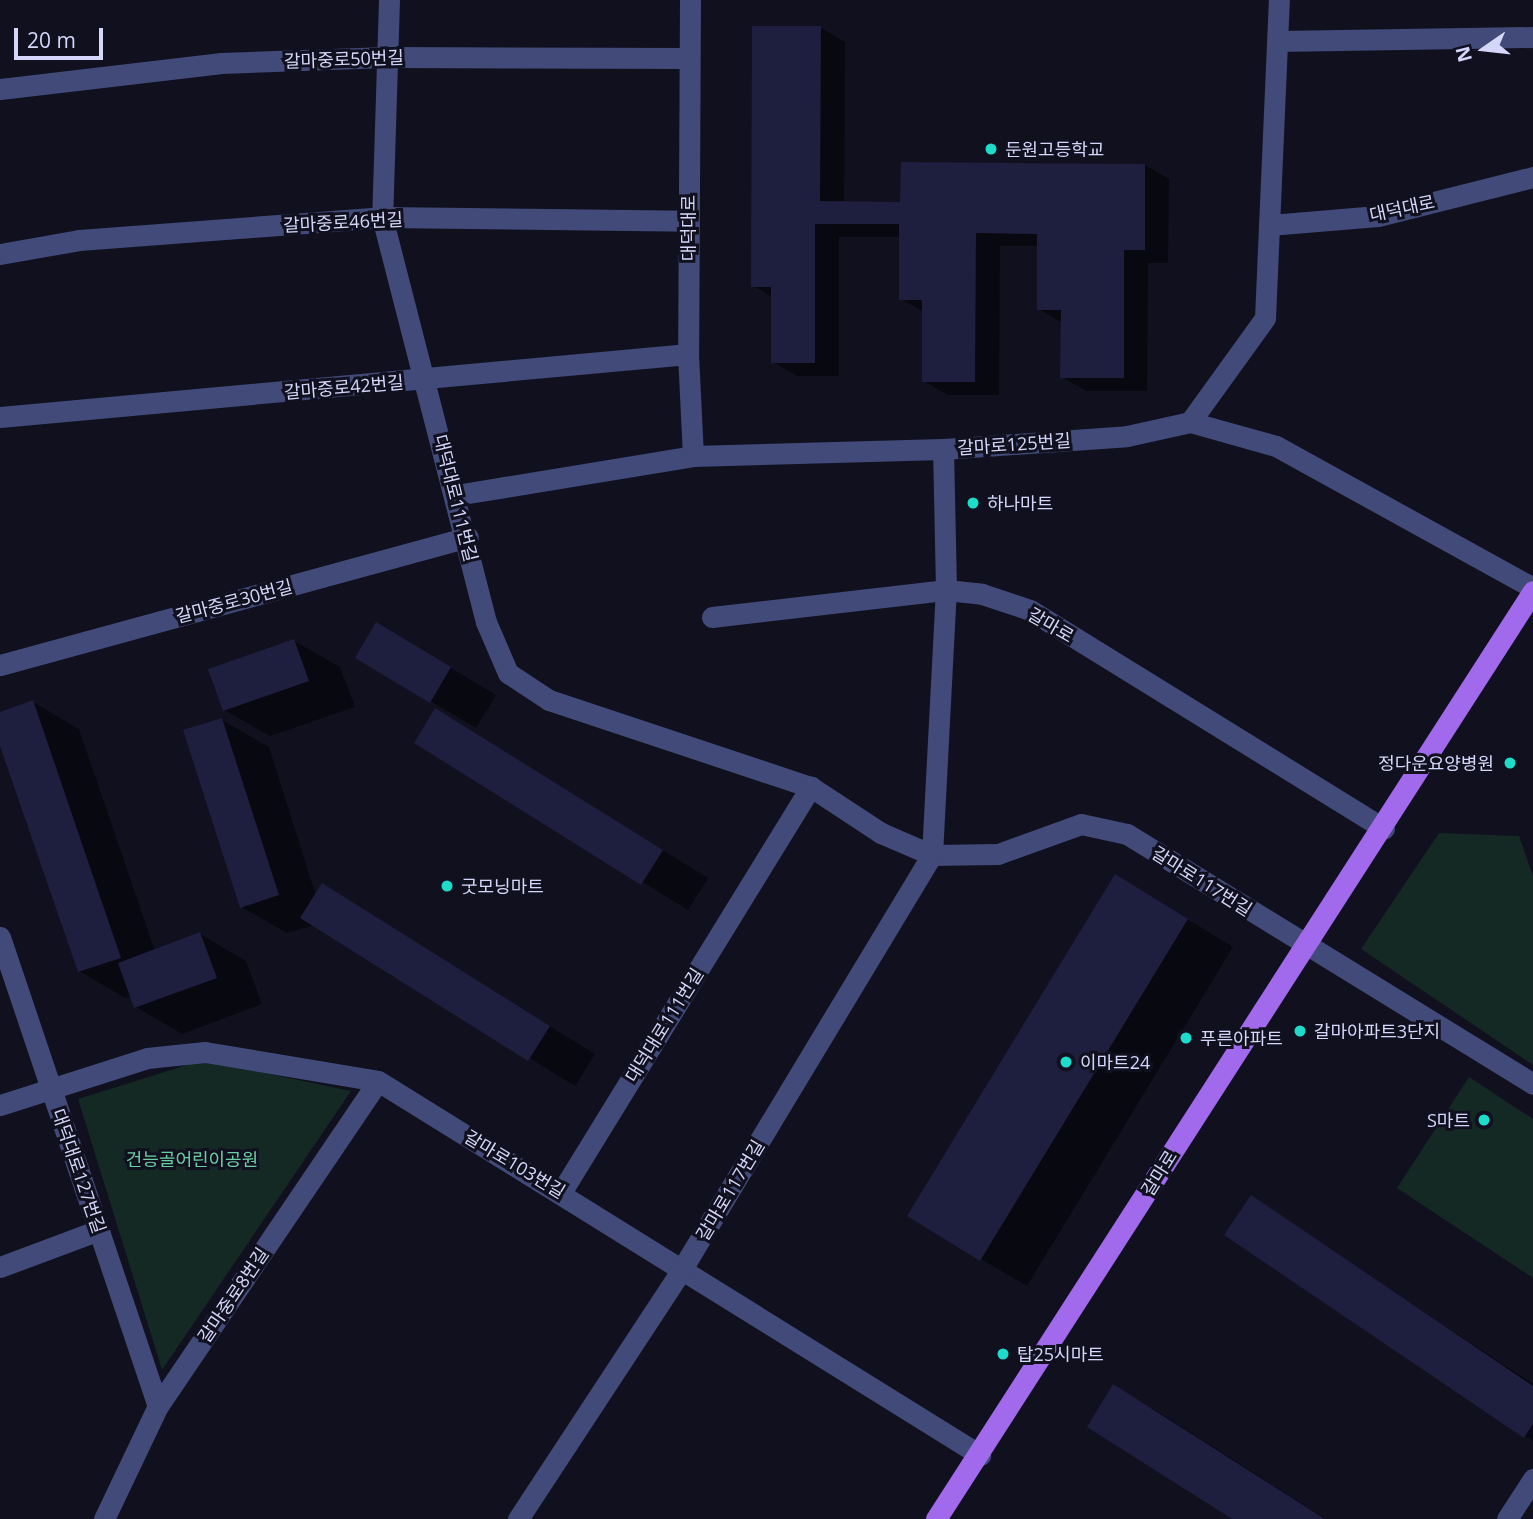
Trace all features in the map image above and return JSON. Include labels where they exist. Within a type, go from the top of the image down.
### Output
[{"type":"main road","name":"갈마로","points":[[936,1519],[980,1455],[1304,946],[1384,829],[1533,589]]},
{"type":"street","name":"대덕대로111번길","points":[[389,0],[382,217],[468,537],[486,622],[508,673],[549,700],[811,787],[881,834],[933,855]]},
{"type":"street","name":"대덕대로","points":[[690,0],[688,354],[693,456]]},
{"type":"street","points":[[1191,422],[1265,318],[1279,0]]},
{"type":"street","points":[[1278,41],[1533,37]]},
{"type":"street","name":"갈마중로50번길","points":[[0,89],[221,63],[387,57],[689,58]]},
{"type":"street","name":"대덕대로","points":[[1269,225],[1378,216],[1533,177]]},
{"type":"street","name":"갈마중로46번길","points":[[0,254],[79,240],[382,217],[688,221]]},
{"type":"street","name":"갈마중로42번길","points":[[0,416],[688,354]]},
{"type":"street","name":"갈마로125번길","points":[[456,495],[693,456],[943,449],[1128,436],[1191,422],[1276,446],[1533,589]]},
{"type":"street","name":"갈마로117번길","points":[[518,1519],[682,1269],[933,855],[946,590],[943,449]]},
{"type":"street","name":"갈마중로30번길","points":[[0,665],[468,537]]},
{"type":"street","name":"갈마로","points":[[712,617],[946,590],[982,594],[1030,610],[1384,829]]},
{"type":"street","name":"대덕대로111번길","points":[[562,1191],[811,787]]},
{"type":"street","name":"갈마로117번길","points":[[933,855],[998,854],[1081,824],[1127,834],[1304,946],[1533,1084]]},
{"type":"street","name":"대덕대로127번길","points":[[0,937],[158,1406]]},
{"type":"street","name":"갈마로103번길","points":[[0,1105],[50,1085],[147,1058],[205,1052],[277,1060],[378,1081],[562,1191],[980,1455]]},
{"type":"street","name":"갈마중로8번길","points":[[104,1519],[158,1406],[378,1081]]},
{"type":"street","points":[[0,1268],[99,1230]]},
{"type":"street","points":[[1507,1519],[1533,1479]]},
{"type":"green space","points":[[1439,833],[1519,836],[1533,876],[1533,1065],[1361,949]]},
{"type":"green space","name":"건능골어린이공원","points":[[203,1060],[351,1091],[162,1370],[78,1099]]},
{"type":"green space","points":[[1469,1077],[1533,1119],[1533,1278],[1397,1188]]},
{"type":"building","points":[[752,26],[821,26],[820,201],[900,202],[901,162],[1145,164],[1145,250],[1124,250],[1124,378],[1060,378],[1061,310],[1037,310],[1037,234],[976,233],[975,382],[922,382],[922,300],[899,300],[899,224],[815,224],[815,363],[771,363],[771,287],[751,287]]},
{"type":"building","points":[[376,622],[451,667],[430,703],[355,658]]},
{"type":"building","points":[[294,639],[309,681],[223,711],[208,669]]},
{"type":"building","points":[[33,700],[121,958],[78,972],[0,746],[0,712]]},
{"type":"building","points":[[435,708],[663,850],[641,885],[414,743]]},
{"type":"building","points":[[222,718],[279,895],[240,908],[183,730]]},
{"type":"building","points":[[1115,874],[1188,919],[980,1261],[907,1216]]},
{"type":"building","points":[[322,883],[550,1026],[528,1061],[300,918]]},
{"type":"building","points":[[200,932],[217,978],[134,1008],[118,963]]},
{"type":"building","points":[[1251,1195],[1533,1386],[1533,1424],[1524,1438],[1224,1235]]},
{"type":"building","points":[[1113,1384],[1325,1519],[1232,1519],[1087,1427]]},
{"type":"place","name":"둔원고등학교","points":[[991,149]]},
{"type":"place","name":"하나마트","points":[[973,503]]},
{"type":"place","name":"정다운요양병원","points":[[1510,763]]},
{"type":"place","name":"굿모닝마트","points":[[447,886]]},
{"type":"place","name":"갈마아파트3단지","points":[[1300,1031]]},
{"type":"place","name":"푸른아파트","points":[[1186,1038]]},
{"type":"place","name":"이마트24","points":[[1066,1062]]},
{"type":"place","name":"S마트","points":[[1484,1120]]},
{"type":"place","name":"탑25시마트","points":[[1003,1354]]}]
